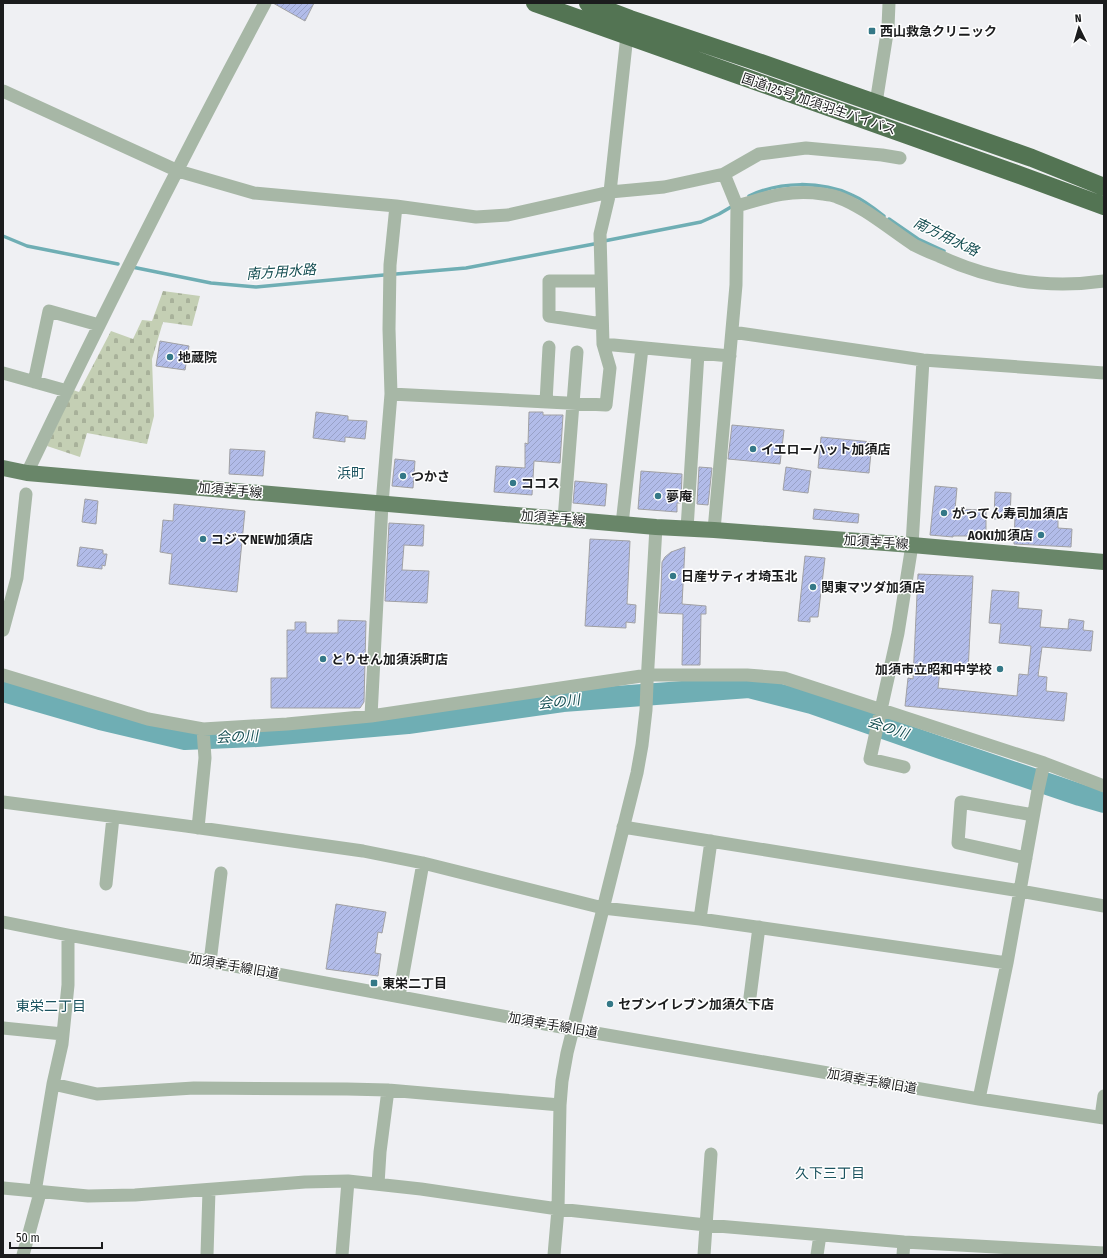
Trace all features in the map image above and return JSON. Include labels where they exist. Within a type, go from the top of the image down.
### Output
[{"type":"highway","name":"国道125号 加須羽生バイパス","points":[[534,3],[1007,170],[1104,206]]},
{"type":"highway","name":"国道125号 加須羽生バイパス","points":[[588,3],[630,19],[1032,158],[1104,187]]},
{"type":"main road","name":"加須幸手線","points":[[3,468],[27,473],[382,504],[656,527],[912,545],[1104,562]]},
{"type":"street","points":[[27,473],[99,325],[224,78],[265,3]]},
{"type":"street","points":[[876,103],[888,27],[889,3]]},
{"type":"street","points":[[391,394],[606,405],[610,368],[603,344],[600,234],[610,192],[627,35]]},
{"type":"street","points":[[3,91],[178,171],[254,193],[396,206],[476,217],[508,215],[610,192],[664,187],[724,174],[758,154],[806,148],[900,158]]},
{"type":"street","points":[[714,530],[736,285],[737,206],[724,174]]},
{"type":"street","points":[[737,206],[776,194],[807,192],[837,197],[858,208],[916,246],[950,261],[982,272],[1012,280],[1053,284],[1087,284],[1104,281]]},
{"type":"street","points":[[371,716],[382,504],[391,394],[389,329],[390,265],[396,206]]},
{"type":"street","points":[[601,281],[549,282],[549,316],[602,324]]},
{"type":"street","points":[[34,382],[49,312],[99,325]]},
{"type":"street","points":[[732,332],[923,360],[1104,373]]},
{"type":"street","points":[[603,344],[730,356]]},
{"type":"street","points":[[546,402],[549,347]]},
{"type":"street","points":[[622,524],[642,348]]},
{"type":"street","points":[[564,519],[577,352]]},
{"type":"street","points":[[687,529],[698,353]]},
{"type":"street","points":[[904,767],[870,759],[898,633],[912,545],[923,360]]},
{"type":"street","points":[[3,373],[67,391]]},
{"type":"street","points":[[3,630],[17,578],[26,494]]},
{"type":"street","points":[[554,1255],[558,1209],[560,1105],[562,1081],[572,1029],[637,773],[642,745],[646,710],[656,527]]},
{"type":"street","points":[[3,675],[148,719],[203,729],[287,724],[371,716],[647,679],[747,674],[784,678],[1044,763],[1104,786]]},
{"type":"street","points":[[198,828],[205,758],[203,729]]},
{"type":"street","points":[[979,1099],[1007,963],[1044,763]]},
{"type":"street","points":[[3,802],[363,851],[424,863],[602,908],[759,927],[1007,963]]},
{"type":"street","points":[[1026,858],[958,843],[960,802],[1034,815]]},
{"type":"street","points":[[106,884],[113,817]]},
{"type":"street","points":[[623,827],[1104,906]]},
{"type":"street","points":[[700,919],[711,841]]},
{"type":"street","points":[[399,996],[424,863]]},
{"type":"street","points":[[210,962],[221,874]]},
{"type":"street","name":"加須幸手線旧道","points":[[3,922],[572,1029],[979,1099],[1102,1118]]},
{"type":"street","points":[[750,997],[759,927]]},
{"type":"street","points":[[26,1255],[23,1255],[37,1192],[63,1034],[68,985],[68,935]]},
{"type":"street","points":[[3,1028],[63,1034]]},
{"type":"street","points":[[54,1084],[97,1094],[194,1088],[346,1089],[388,1090],[560,1105]]},
{"type":"street","points":[[378,1184],[380,1152],[388,1090]]},
{"type":"street","points":[[1102,1118],[1104,1096]]},
{"type":"street","points":[[704,1255],[711,1154]]},
{"type":"street","points":[[3,1188],[88,1196],[135,1195],[304,1182],[348,1181],[558,1209],[706,1225],[904,1242],[1068,1253],[1104,1253]]},
{"type":"street","points":[[342,1255],[348,1181]]},
{"type":"street","points":[[207,1255],[208,1190]]},
{"type":"street","points":[[817,1255],[820,1235]]},
{"type":"street","points":[[903,1255],[904,1242]]},
{"type":"green space","points":[[163,291],[200,296],[192,326],[163,322],[152,359],[154,416],[147,444],[87,433],[80,457],[47,446],[73,390],[79,392],[111,331],[133,339],[142,320],[152,321]]},
{"type":"building","points":[[273,3],[314,3],[305,21]]},
{"type":"building","points":[[160,341],[189,346],[185,370],[156,366]]},
{"type":"building","points":[[316,412],[348,416],[348,420],[367,421],[365,439],[345,437],[345,442],[313,438]]},
{"type":"building","points":[[529,412],[543,412],[543,415],[563,415],[560,463],[534,461],[532,495],[494,492],[496,466],[525,468],[525,443],[528,444]]},
{"type":"building","points":[[732,425],[784,430],[780,464],[728,459]]},
{"type":"building","points":[[821,437],[872,442],[869,473],[818,468]]},
{"type":"building","points":[[230,449],[265,451],[263,476],[229,474]]},
{"type":"building","points":[[395,459],[415,461],[413,488],[392,486]]},
{"type":"building","points":[[699,467],[712,468],[708,505],[697,504]]},
{"type":"building","points":[[786,467],[811,471],[808,493],[783,490]]},
{"type":"building","points":[[641,471],[682,474],[681,503],[677,503],[677,512],[638,509]]},
{"type":"building","points":[[575,481],[607,484],[605,506],[573,503]]},
{"type":"building","points":[[935,486],[957,488],[955,509],[986,510],[986,536],[953,537],[930,535]]},
{"type":"building","points":[[995,492],[1011,493],[1010,519],[994,519]]},
{"type":"building","points":[[85,499],[98,501],[96,524],[82,522]]},
{"type":"building","points":[[174,504],[245,511],[237,592],[169,584],[172,554],[160,552],[163,520],[173,521]]},
{"type":"building","points":[[814,509],[859,514],[858,523],[813,519]]},
{"type":"building","points":[[1015,516],[1058,518],[1058,528],[1072,529],[1071,547],[1014,544]]},
{"type":"building","points":[[389,523],[424,525],[423,546],[404,545],[402,570],[429,571],[427,603],[385,601]]},
{"type":"building","points":[[590,539],[630,541],[627,604],[636,605],[635,623],[626,622],[626,628],[585,626]]},
{"type":"building","points":[[80,547],[103,550],[103,554],[107,554],[105,566],[102,565],[102,569],[77,566]]},
{"type":"building","points":[[685,547],[682,604],[706,606],[706,614],[701,614],[700,665],[682,665],[683,614],[659,613],[662,562],[671,552]]},
{"type":"building","points":[[805,556],[825,558],[818,617],[810,617],[810,622],[798,621]]},
{"type":"building","points":[[918,574],[973,576],[968,671],[940,670],[938,688],[1017,696],[1019,674],[1028,675],[1031,646],[999,643],[1001,624],[989,623],[992,590],[1019,592],[1018,608],[1042,610],[1040,627],[1068,629],[1069,619],[1084,621],[1083,630],[1093,631],[1091,651],[1042,647],[1038,676],[1047,677],[1046,691],[1067,693],[1064,721],[905,706],[908,678],[913,679]]},
{"type":"building","points":[[338,620],[366,621],[364,702],[360,708],[271,708],[271,678],[287,678],[287,630],[295,630],[295,622],[306,622],[306,633],[338,633]]},
{"type":"building","points":[[336,904],[386,912],[382,933],[378,932],[375,953],[381,954],[378,976],[326,969]]},
{"type":"waterway","name":"南方用水路","points":[[749,196],[761,191],[787,185],[814,185],[840,190],[856,197],[869,204],[884,216]]},
{"type":"waterway","name":"南方用水路","points":[[604,241],[701,222],[731,207]]},
{"type":"waterway","name":"南方用水路","points":[[889,219],[918,239],[944,251]]},
{"type":"waterway","name":"南方用水路","points":[[3,236],[27,246],[118,264]]},
{"type":"waterway","name":"南方用水路","points":[[396,274],[466,268],[594,244]]},
{"type":"waterway","name":"南方用水路","points":[[132,267],[211,283],[256,287],[384,275]]},
{"type":"waterway","name":"会の川","points":[[3,691],[100,719],[185,739],[257,736],[408,723],[563,701],[749,687],[812,703],[1104,802]]},
{"type":"place","name":"西山救急クリニック","points":[[872,31]]},
{"type":"place","name":"地蔵院","points":[[170,357]]},
{"type":"place","name":"イエローハット加須店","points":[[753,449]]},
{"type":"place","name":"つかさ","points":[[403,476]]},
{"type":"place","name":"ココス","points":[[513,483]]},
{"type":"place","name":"夢庵","points":[[658,496]]},
{"type":"place","name":"がってん寿司加須店","points":[[944,513]]},
{"type":"place","name":"AOKI加須店","points":[[1041,535]]},
{"type":"place","name":"コジマNEW加須店","points":[[203,539]]},
{"type":"place","name":"日産サティオ埼玉北","points":[[673,576]]},
{"type":"place","name":"関東マツダ加須店","points":[[813,587]]},
{"type":"place","name":"とりせん加須浜町店","points":[[323,659]]},
{"type":"place","name":"加須市立昭和中学校","points":[[1000,669]]},
{"type":"place","name":"東栄二丁目","points":[[374,983]]},
{"type":"place","name":"セブンイレブン加須久下店","points":[[610,1004]]},
{"type":"district","name":"浜町","points":[[351,473]]},
{"type":"district","name":"東栄二丁目","points":[[51,1006]]},
{"type":"district","name":"久下三丁目","points":[[830,1173]]}]
